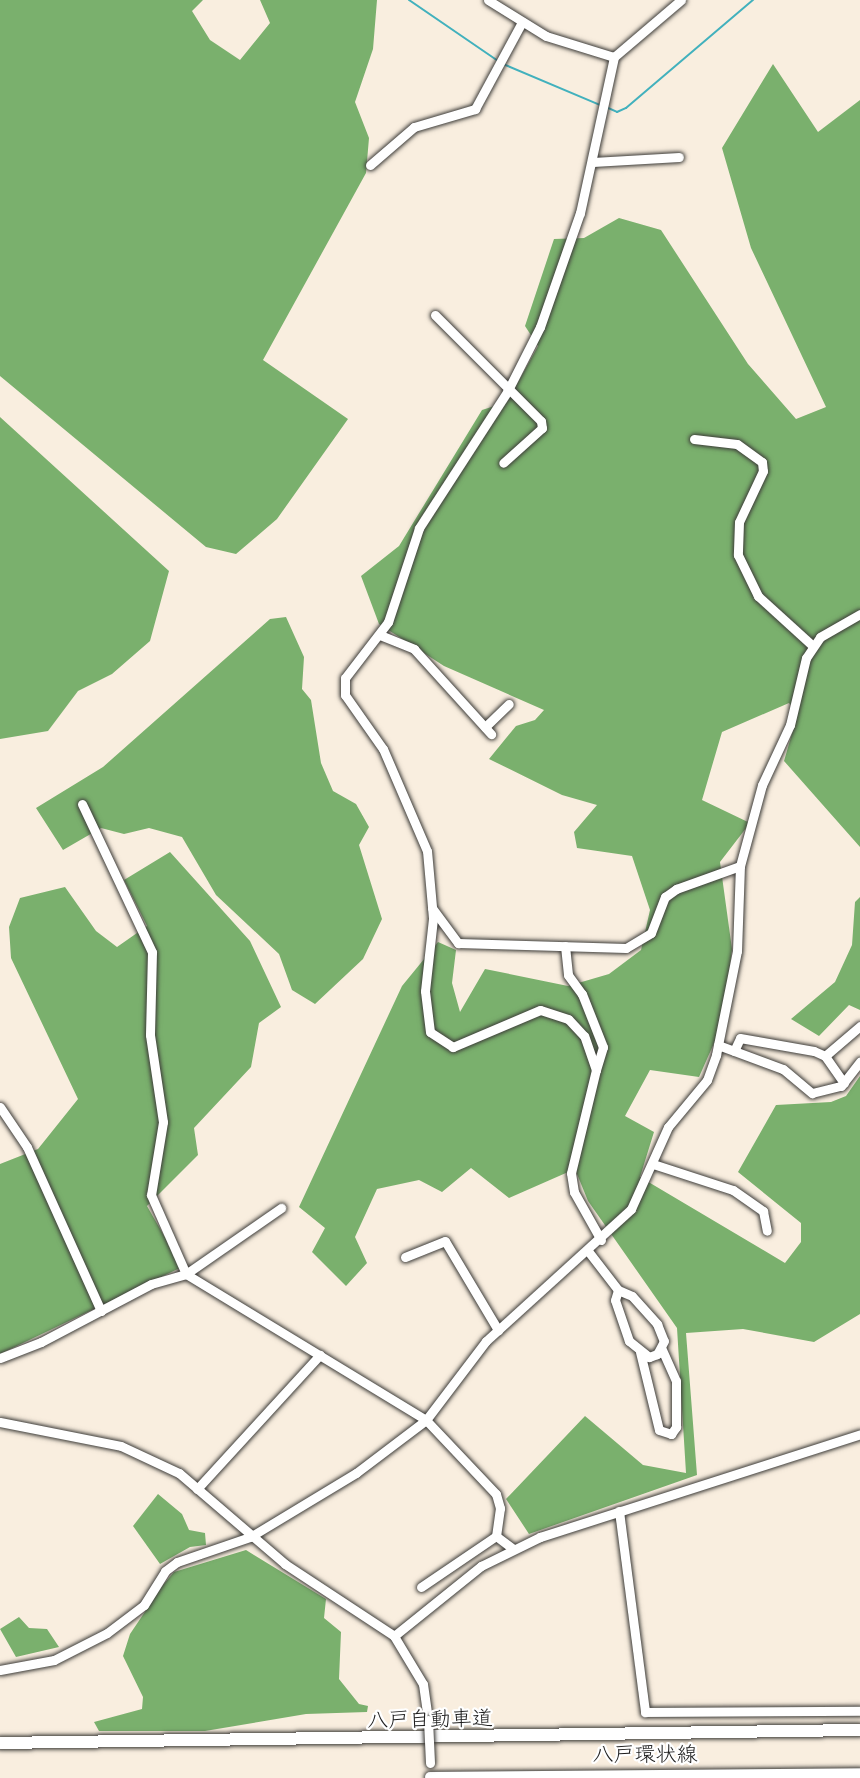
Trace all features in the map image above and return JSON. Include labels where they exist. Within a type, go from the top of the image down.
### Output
[{"type":"highway","name":"八戸自動車道","points":[[0,1743],[860,1730]]},
{"type":"main road","name":"八戸環状線","points":[[430,1778],[860,1773]]},
{"type":"street","points":[[488,0],[563,44],[614,57]]},
{"type":"street","points":[[596,1070],[584,1036],[557,1013],[540,1010],[511,1018],[453,1047],[438,1042],[425,1020],[432,908],[427,851],[383,748],[345,696],[345,678],[380,635],[419,528],[507,392],[540,327],[593,162],[614,57],[681,0]]},
{"type":"street","points":[[370,165],[414,127],[475,109],[522,22]]},
{"type":"street","points":[[593,162],[679,157]]},
{"type":"street","points":[[435,315],[507,392],[537,416],[542,428],[503,463]]},
{"type":"street","points":[[694,439],[737,444],[762,462],[764,471],[739,522],[738,555],[758,596],[813,646]]},
{"type":"street","points":[[0,1670],[54,1660],[106,1633],[144,1605],[165,1571],[177,1562],[250,1537],[356,1473],[426,1420],[498,1330],[602,1240],[631,1209],[654,1164],[668,1127],[707,1080],[718,1045],[737,951],[740,866],[762,785],[790,724],[813,646],[837,624],[860,615]]},
{"type":"street","points":[[380,635],[414,649],[488,730],[509,704]]},
{"type":"street","points":[[82,804],[152,952],[150,1035],[163,1122],[151,1195],[186,1274],[426,1420],[496,1494],[500,1508],[495,1536],[421,1587]]},
{"type":"street","points":[[432,908],[458,943],[626,948],[651,933],[665,897],[676,889],[740,866]]},
{"type":"street","points":[[565,946],[567,975],[582,994],[603,1047],[571,1173],[574,1192],[602,1240]]},
{"type":"street","points":[[825,1056],[860,1026]]},
{"type":"street","points":[[734,1051],[741,1038],[825,1056],[844,1083]]},
{"type":"street","points":[[718,1045],[789,1072],[812,1093],[827,1093],[844,1083],[860,1062]]},
{"type":"street","points":[[0,1107],[27,1147],[101,1311]]},
{"type":"street","points":[[654,1164],[733,1190],[763,1211],[767,1231]]},
{"type":"street","points":[[0,1358],[101,1311],[151,1284],[186,1274],[281,1208]]},
{"type":"street","points":[[405,1257],[445,1241],[498,1330]]},
{"type":"street","points":[[588,1251],[618,1290],[632,1296],[657,1324],[662,1349],[676,1381],[676,1427],[671,1434],[659,1430],[640,1352],[620,1323],[615,1300],[618,1290]]},
{"type":"street","points":[[640,1352],[649,1357],[662,1349]]},
{"type":"street","points":[[197,1489],[320,1355]]},
{"type":"street","points":[[0,1422],[121,1446],[179,1473],[250,1537],[394,1636],[423,1684],[429,1720],[430,1778]]},
{"type":"street","points":[[394,1636],[445,1591],[513,1549],[619,1511],[860,1437]]},
{"type":"street","points":[[619,1511],[645,1712],[860,1711]]},
{"type":"street","points":[[495,1536],[513,1549]]},
{"type":"green space","points":[[0,0],[203,0],[192,11],[210,40],[240,60],[270,23],[260,0],[377,0],[373,49],[355,102],[369,138],[366,173],[263,360],[348,419],[277,519],[236,554],[206,547],[0,376]]},
{"type":"green space","points":[[773,64],[818,132],[860,100],[860,847],[784,761],[798,713],[789,703],[722,732],[702,800],[750,823],[720,862],[732,949],[723,1023],[699,1077],[650,1070],[625,1116],[654,1132],[640,1177],[785,1263],[801,1242],[801,1223],[738,1172],[776,1105],[831,1102],[846,1096],[860,1076],[860,1314],[814,1342],[743,1329],[686,1333],[697,1475],[529,1534],[506,1499],[585,1416],[643,1465],[686,1473],[677,1328],[588,1201],[575,1169],[509,1198],[471,1168],[442,1192],[419,1180],[377,1189],[355,1237],[367,1263],[346,1286],[312,1252],[325,1228],[299,1207],[402,986],[438,942],[456,950],[452,983],[460,1012],[485,969],[568,986],[609,974],[641,950],[650,910],[632,856],[577,848],[574,832],[597,805],[562,795],[489,759],[516,726],[535,720],[544,710],[444,666],[379,624],[361,576],[399,546],[482,410],[507,402],[538,346],[525,326],[554,239],[584,238],[619,218],[661,230],[748,364],[796,419],[826,407],[751,248],[722,148]]},
{"type":"green space","points":[[0,417],[169,571],[150,641],[112,674],[78,691],[48,731],[0,739]]},
{"type":"green space","points":[[286,617],[304,657],[302,689],[311,700],[321,763],[333,791],[356,804],[369,827],[359,845],[382,919],[363,959],[315,1004],[292,990],[279,954],[216,895],[182,837],[149,828],[124,834],[101,828],[63,850],[36,808],[103,767],[270,619]]},
{"type":"green space","points":[[170,852],[250,941],[281,1007],[259,1023],[251,1067],[194,1128],[198,1155],[147,1206],[182,1267],[0,1354],[0,1164],[38,1149],[78,1099],[11,958],[9,927],[20,898],[65,887],[96,931],[117,947],[147,926],[124,880]]},
{"type":"green space","points":[[860,897],[860,1010],[849,1005],[819,1036],[791,1019],[835,982],[852,945],[855,902]]},
{"type":"green space","points":[[158,1494],[182,1514],[189,1530],[205,1533],[206,1545],[190,1547],[160,1564],[133,1526]]},
{"type":"green space","points":[[246,1550],[326,1599],[324,1618],[341,1632],[339,1679],[359,1704],[368,1706],[367,1712],[306,1714],[205,1731],[99,1731],[94,1722],[142,1709],[143,1697],[123,1656],[130,1634],[163,1585],[174,1572]]},
{"type":"green space","points":[[19,1617],[29,1628],[47,1629],[59,1647],[16,1657],[0,1629]]},
{"type":"waterway","points":[[409,0],[498,61]]},
{"type":"waterway","points":[[606,107],[617,112],[626,108],[753,0]]},
{"type":"waterway","points":[[503,64],[600,105]]}]
